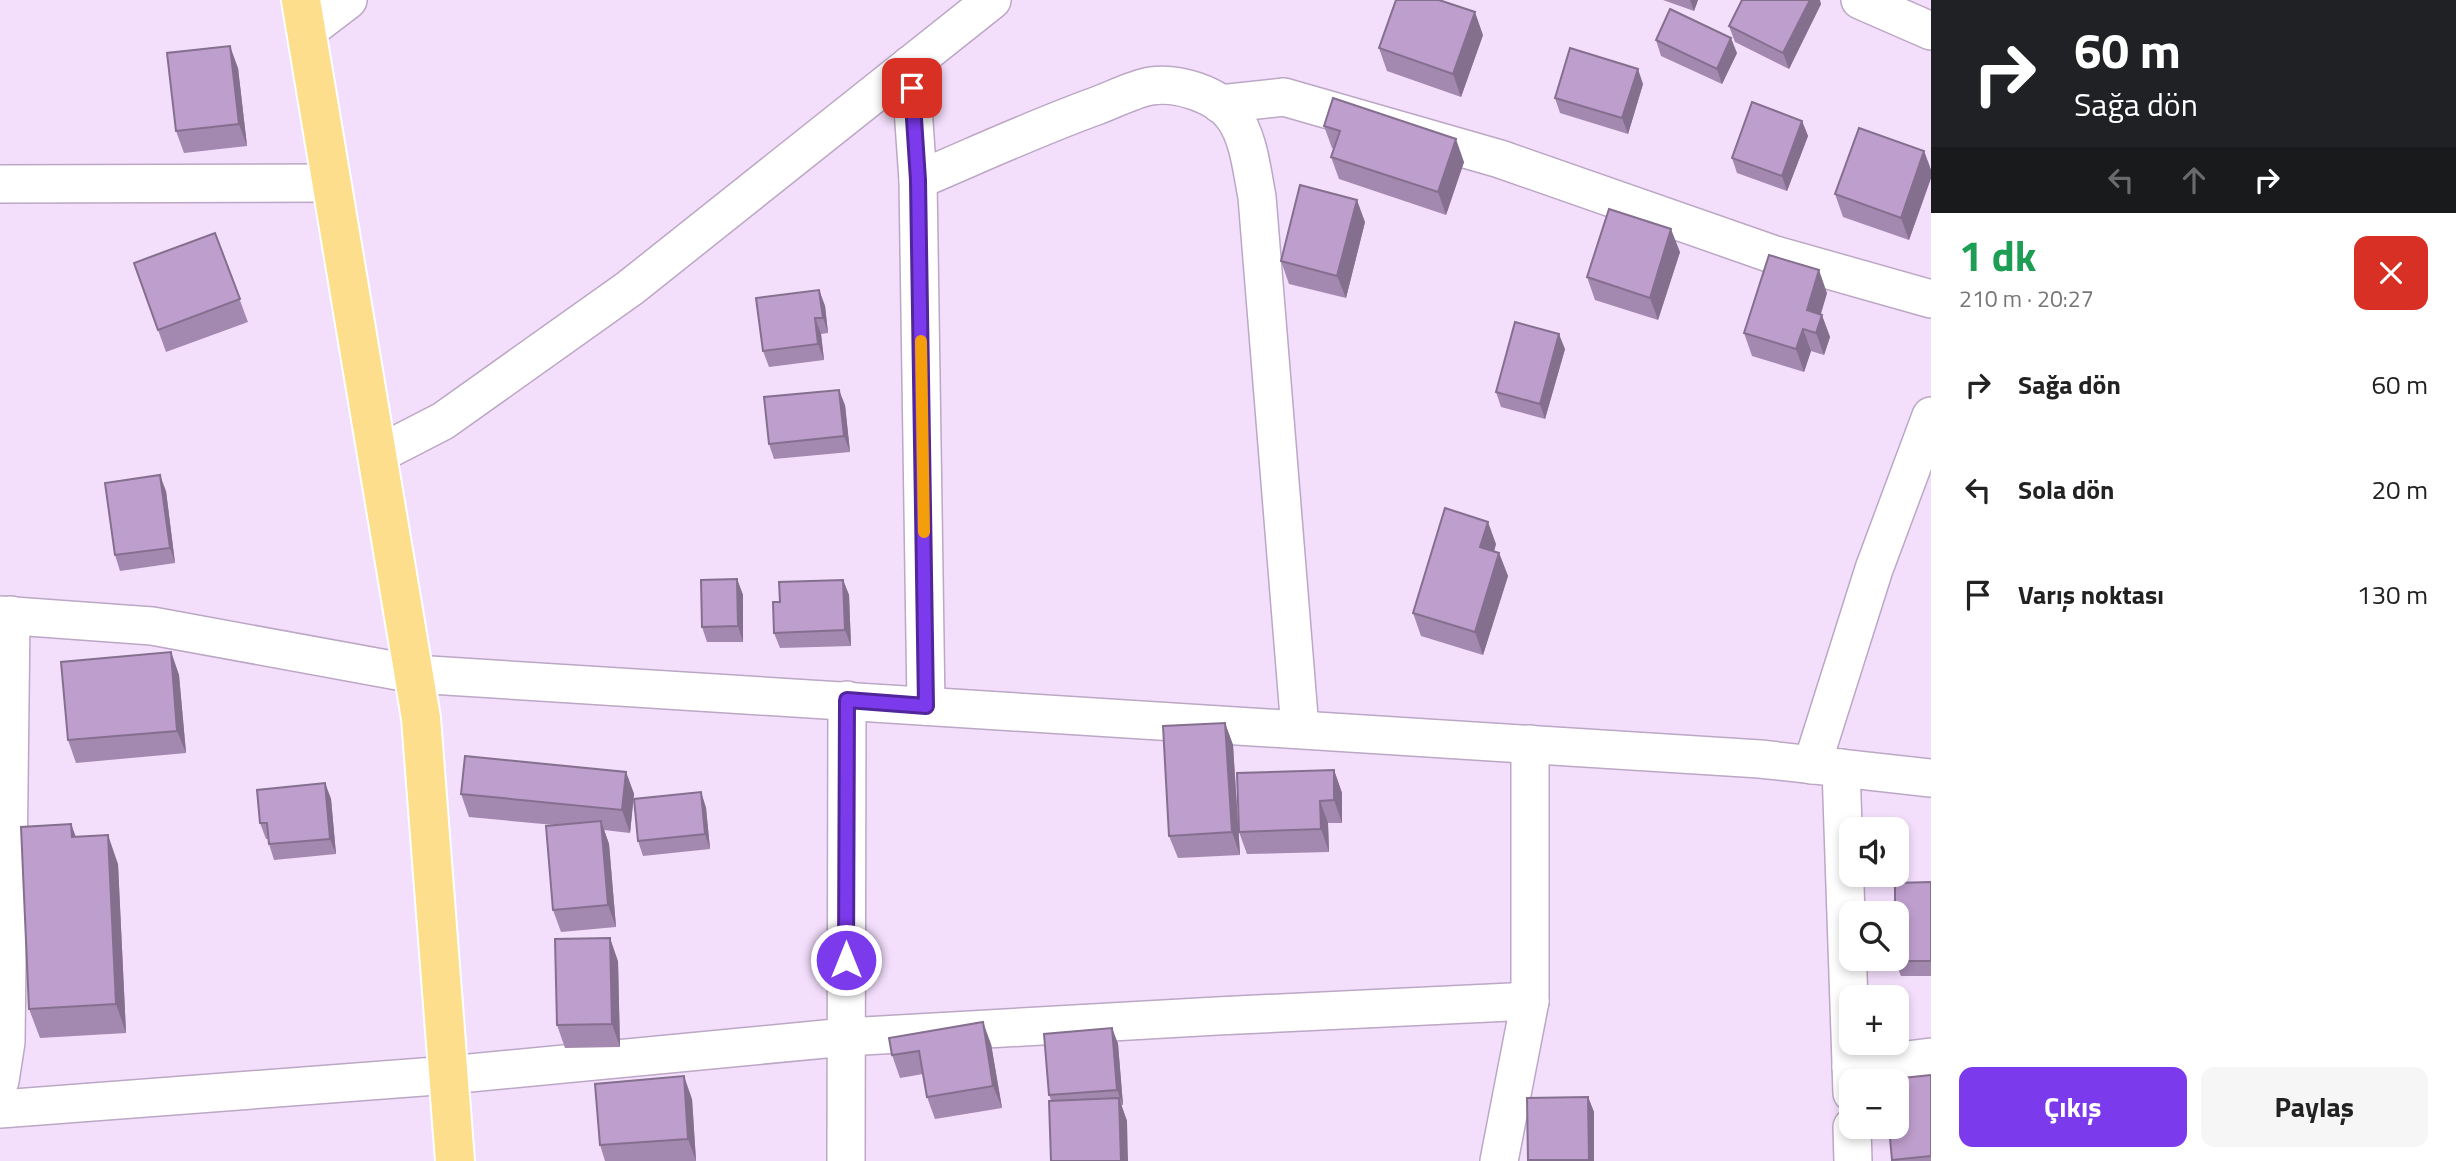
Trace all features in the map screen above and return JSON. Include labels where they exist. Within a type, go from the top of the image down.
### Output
[{"type":"main road","points":[[303,16],[421,718],[456,1161]]},
{"type":"street","points":[[303,16],[348,0]]},
{"type":"street","points":[[377,455],[443,421],[630,288],[992,0]]},
{"type":"street","points":[[1860,0],[1931,31]]},
{"type":"street","points":[[910,65],[918,180],[926,706]]},
{"type":"street","points":[[918,180],[1064,118],[1150,86],[1171,86],[1193,91],[1220,104],[1232,114],[1239,127],[1257,197],[1300,729]]},
{"type":"street","points":[[1220,104],[1284,97],[1500,159],[1772,254],[1931,299]]},
{"type":"street","points":[[0,184],[331,183]]},
{"type":"street","points":[[1850,1069],[1827,767],[1874,569],[1931,416]]},
{"type":"street","points":[[0,1081],[6,1042],[5,615],[152,626],[414,674],[1530,744],[1827,767],[1931,778]]},
{"type":"street","points":[[846,1161],[847,700]]},
{"type":"street","points":[[1499,1161],[1530,1001],[1530,744]]},
{"type":"street","points":[[0,1109],[449,1075],[846,1037],[1530,1001]]},
{"type":"street","points":[[1891,1069],[1931,1058]]},
{"type":"street","points":[[1853,1139],[1853,1161]]},
{"type":"building","points":[[1396,0],[1439,0],[1475,12],[1453,74],[1379,48]]},
{"type":"building","points":[[1742,0],[1810,0],[1783,53],[1729,26]]},
{"type":"building","points":[[1670,9],[1731,38],[1717,69],[1656,40]]},
{"type":"building","points":[[230,46],[239,124],[176,131],[167,53]]},
{"type":"building","points":[[1570,48],[1638,69],[1622,118],[1555,98]]},
{"type":"building","points":[[1333,98],[1456,139],[1438,192],[1331,157],[1340,131],[1324,126]]},
{"type":"building","points":[[1752,102],[1802,121],[1782,176],[1732,158]]},
{"type":"building","points":[[1859,128],[1924,151],[1901,218],[1835,194]]},
{"type":"building","points":[[1300,185],[1357,200],[1337,276],[1281,261]]},
{"type":"building","points":[[1609,209],[1671,229],[1650,298],[1587,277]]},
{"type":"building","points":[[215,233],[240,299],[158,330],[134,263]]},
{"type":"building","points":[[1769,255],[1819,270],[1807,310],[1822,315],[1816,333],[1803,329],[1796,349],[1744,333]]},
{"type":"building","points":[[819,290],[823,318],[815,318],[818,344],[763,351],[756,298]]},
{"type":"building","points":[[1515,322],[1559,334],[1540,404],[1496,392]]},
{"type":"building","points":[[839,390],[844,436],[769,444],[764,397]]},
{"type":"building","points":[[160,475],[170,548],[115,555],[105,483]]},
{"type":"building","points":[[1445,508],[1488,522],[1480,547],[1499,553],[1475,632],[1413,613]]},
{"type":"building","points":[[737,579],[738,626],[702,627],[701,580]]},
{"type":"building","points":[[843,580],[845,630],[774,633],[773,602],[780,602],[779,582]]},
{"type":"building","points":[[171,652],[177,731],[68,740],[61,662]]},
{"type":"building","points":[[1225,723],[1232,832],[1169,836],[1163,726]]},
{"type":"building","points":[[465,756],[626,772],[622,810],[461,794]]},
{"type":"building","points":[[1334,770],[1334,800],[1320,801],[1321,829],[1239,832],[1237,773]]},
{"type":"building","points":[[325,783],[330,839],[269,844],[267,823],[260,823],[257,790]]},
{"type":"building","points":[[701,792],[705,834],[638,841],[634,799]]},
{"type":"building","points":[[601,821],[608,905],[553,910],[546,826]]},
{"type":"building","points":[[71,824],[72,837],[108,835],[116,1004],[29,1009],[21,827]]},
{"type":"building","points":[[1931,882],[1931,961],[1909,961],[1909,901],[1895,901],[1895,887],[1909,887],[1909,883]]},
{"type":"building","points":[[610,938],[612,1024],[557,1025],[555,939]]},
{"type":"building","points":[[983,1022],[993,1086],[927,1097],[919,1051],[892,1055],[889,1038]]},
{"type":"building","points":[[1112,1028],[1117,1090],[1049,1095],[1044,1034]]},
{"type":"building","points":[[1931,1075],[1931,1156],[1892,1160],[1890,1139],[1909,1139],[1909,1077]]},
{"type":"building","points":[[684,1076],[688,1139],[600,1145],[595,1084]]},
{"type":"building","points":[[1588,1097],[1589,1160],[1528,1160],[1527,1098]]},
{"type":"building","points":[[1119,1098],[1121,1161],[1051,1161],[1049,1101]]},
{"type":"slow traffic","points":[[921,341],[924,532]]},
{"type":"route","points":[[846,960],[847,700],[926,706],[918,180],[912,88]]}]
